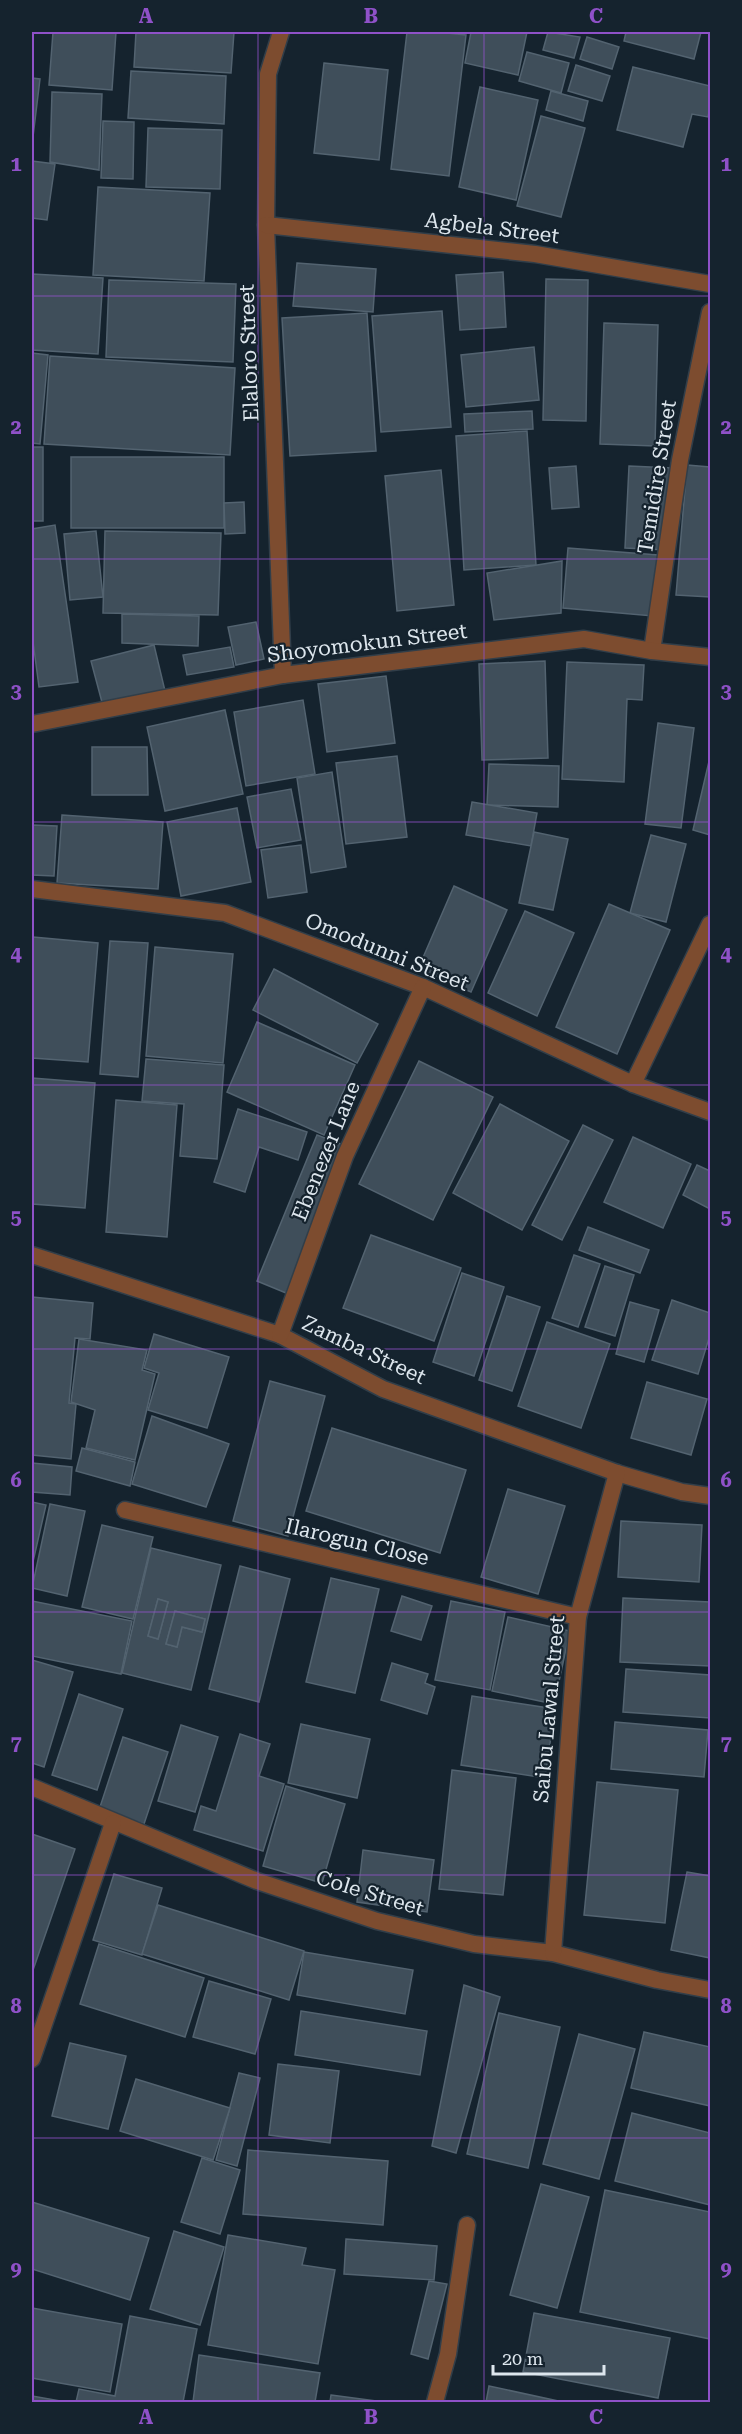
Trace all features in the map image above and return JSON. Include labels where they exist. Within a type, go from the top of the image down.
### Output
[{"type":"street","name":"Elaloro Street","points":[[281,32],[268,74],[266,225],[283,675]]},
{"type":"street","name":"Agbela Street","points":[[266,225],[535,254],[711,284]]},
{"type":"street","name":"Temidire Street","points":[[652,651],[680,460],[711,312]]},
{"type":"street","name":"Shoyomokun Street","points":[[32,724],[283,675],[584,639],[652,651],[711,657]]},
{"type":"street","name":"Omodunni Street","points":[[32,889],[225,913],[423,987],[633,1084],[711,1112]]},
{"type":"street","points":[[633,1084],[711,924]]},
{"type":"street","name":"Ebenezer Lane","points":[[280,1335],[345,1156],[423,987]]},
{"type":"street","name":"Zamba Street","points":[[32,1255],[280,1335],[383,1389],[617,1473],[682,1492],[711,1496]]},
{"type":"street","name":"Saibu Lawal Street","points":[[553,1953],[578,1617],[617,1473]]},
{"type":"street","name":"Ilarogun Close","points":[[125,1510],[578,1617]]},
{"type":"street","name":"Cole Street","points":[[32,1787],[113,1823],[257,1881],[377,1921],[474,1944],[553,1953],[657,1980],[711,1990]]},
{"type":"street","points":[[32,2059],[113,1823]]},
{"type":"street","points":[[435,2403],[448,2355],[467,2225]]},
{"type":"building","points":[[53,32],[116,32],[112,90],[49,85]]},
{"type":"building","points":[[136,32],[234,32],[231,73],[134,67]]},
{"type":"building","points":[[407,32],[466,35],[449,176],[391,169]]},
{"type":"building","points":[[471,32],[527,32],[518,75],[465,63]]},
{"type":"building","points":[[548,32],[580,37],[574,58],[543,50]]},
{"type":"building","points":[[626,32],[701,32],[694,59],[624,41]]},
{"type":"building","points":[[587,37],[619,47],[612,69],[580,59]]},
{"type":"building","points":[[527,52],[569,63],[561,93],[519,81]]},
{"type":"building","points":[[324,63],[388,70],[379,160],[314,153]]},
{"type":"building","points":[[576,65],[610,76],[602,101],[568,91]]},
{"type":"building","points":[[633,67],[710,86],[708,117],[692,114],[683,147],[617,130]]},
{"type":"building","points":[[131,71],[226,76],[224,124],[128,118]]},
{"type":"building","points":[[32,78],[40,79],[32,145]]},
{"type":"building","points":[[480,87],[538,100],[516,200],[459,187]]},
{"type":"building","points":[[551,91],[588,101],[583,121],[546,110]]},
{"type":"building","points":[[52,92],[102,94],[99,170],[50,162]]},
{"type":"building","points":[[541,116],[585,128],[561,217],[517,206]]},
{"type":"building","points":[[103,121],[134,122],[133,179],[101,178]]},
{"type":"building","points":[[148,128],[222,130],[220,189],[146,187]]},
{"type":"building","points":[[32,161],[55,164],[47,220],[32,218]]},
{"type":"building","points":[[98,187],[210,193],[204,281],[93,275]]},
{"type":"building","points":[[297,263],[376,269],[373,312],[293,306]]},
{"type":"building","points":[[503,272],[506,327],[460,330],[456,275]]},
{"type":"building","points":[[32,274],[103,278],[98,354],[32,350]]},
{"type":"building","points":[[546,279],[588,280],[586,421],[543,420]]},
{"type":"building","points":[[109,280],[236,284],[233,362],[106,357]]},
{"type":"building","points":[[442,311],[451,427],[381,432],[372,316]]},
{"type":"building","points":[[367,313],[376,451],[290,456],[282,318]]},
{"type":"building","points":[[604,323],[658,325],[655,446],[600,444]]},
{"type":"building","points":[[534,347],[539,400],[466,407],[461,355]]},
{"type":"building","points":[[32,353],[48,355],[40,444],[32,443]]},
{"type":"building","points":[[50,356],[235,368],[230,455],[44,444]]},
{"type":"building","points":[[532,411],[533,429],[465,432],[464,414]]},
{"type":"building","points":[[527,431],[536,565],[464,570],[456,436]]},
{"type":"building","points":[[32,447],[43,447],[43,521],[32,521]]},
{"type":"building","points":[[71,457],[224,457],[224,528],[71,528]]},
{"type":"building","points":[[687,465],[710,467],[710,597],[676,595]]},
{"type":"building","points":[[576,466],[579,507],[552,509],[549,468]]},
{"type":"building","points":[[629,466],[672,468],[667,550],[625,548]]},
{"type":"building","points":[[441,470],[454,605],[397,611],[385,476]]},
{"type":"building","points":[[244,502],[245,533],[225,534],[224,503]]},
{"type":"building","points":[[55,525],[78,682],[39,687],[32,634],[32,529]]},
{"type":"building","points":[[96,531],[103,597],[70,600],[64,534]]},
{"type":"building","points":[[105,531],[221,533],[218,615],[103,613]]},
{"type":"building","points":[[568,548],[658,555],[653,616],[563,608]]},
{"type":"building","points":[[562,561],[561,613],[494,620],[487,573]]},
{"type":"building","points":[[122,614],[199,616],[198,646],[122,643]]},
{"type":"building","points":[[256,622],[264,659],[236,665],[228,627]]},
{"type":"building","points":[[154,645],[165,691],[103,706],[91,661]]},
{"type":"building","points":[[230,647],[234,667],[187,675],[183,655]]},
{"type":"building","points":[[545,661],[548,758],[482,760],[479,664]]},
{"type":"building","points":[[567,662],[644,665],[642,700],[627,699],[624,782],[562,779]]},
{"type":"building","points":[[386,676],[395,743],[327,752],[318,684]]},
{"type":"building","points":[[303,700],[315,774],[246,786],[234,712]]},
{"type":"building","points":[[225,710],[243,794],[165,811],[147,727]]},
{"type":"building","points":[[658,723],[694,728],[681,828],[645,824]]},
{"type":"building","points":[[92,747],[147,747],[148,795],[92,795]]},
{"type":"building","points":[[397,756],[407,837],[346,844],[336,763]]},
{"type":"building","points":[[710,757],[710,835],[693,830]]},
{"type":"building","points":[[489,764],[559,766],[558,807],[487,805]]},
{"type":"building","points":[[332,772],[346,867],[311,873],[297,778]]},
{"type":"building","points":[[291,789],[301,840],[257,848],[247,797]]},
{"type":"building","points":[[472,802],[537,813],[531,846],[466,835]]},
{"type":"building","points":[[237,808],[251,882],[181,896],[167,822]]},
{"type":"building","points":[[62,815],[163,822],[158,889],[57,883]]},
{"type":"building","points":[[32,825],[57,826],[54,876],[32,875]]},
{"type":"building","points":[[534,832],[568,839],[553,910],[519,903]]},
{"type":"building","points":[[651,835],[686,844],[666,922],[630,913]]},
{"type":"building","points":[[301,845],[307,892],[268,898],[261,850]]},
{"type":"building","points":[[454,886],[507,910],[471,992],[418,969]]},
{"type":"building","points":[[609,904],[670,930],[617,1054],[556,1027]]},
{"type":"building","points":[[525,911],[574,933],[537,1016],[488,993]]},
{"type":"building","points":[[33,937],[98,943],[88,1062],[32,1058]]},
{"type":"building","points":[[110,941],[148,943],[138,1077],[100,1074]]},
{"type":"building","points":[[155,947],[233,954],[223,1063],[146,1056]]},
{"type":"building","points":[[274,969],[378,1024],[357,1063],[253,1010]]},
{"type":"building","points":[[257,1022],[355,1065],[324,1135],[227,1092]]},
{"type":"building","points":[[146,1059],[224,1065],[217,1159],[180,1156],[184,1104],[142,1101]]},
{"type":"building","points":[[419,1061],[493,1097],[433,1220],[359,1184]]},
{"type":"building","points":[[32,1078],[95,1083],[85,1208],[32,1204]]},
{"type":"building","points":[[116,1100],[177,1105],[167,1237],[106,1232]]},
{"type":"building","points":[[500,1104],[569,1141],[522,1230],[453,1193]]},
{"type":"building","points":[[238,1109],[307,1132],[298,1160],[259,1147],[245,1192],[214,1182]]},
{"type":"building","points":[[583,1125],[613,1140],[562,1240],[532,1225]]},
{"type":"building","points":[[317,1135],[346,1146],[286,1293],[257,1281]]},
{"type":"building","points":[[633,1137],[691,1164],[663,1228],[604,1202]]},
{"type":"building","points":[[697,1165],[710,1171],[710,1209],[683,1195]]},
{"type":"building","points":[[588,1227],[649,1250],[640,1273],[579,1250]]},
{"type":"building","points":[[371,1235],[461,1268],[434,1341],[343,1308]]},
{"type":"building","points":[[574,1255],[600,1264],[578,1327],[552,1318]]},
{"type":"building","points":[[605,1266],[634,1275],[615,1336],[585,1327]]},
{"type":"building","points":[[462,1273],[504,1287],[474,1376],[433,1362]]},
{"type":"building","points":[[507,1296],[540,1307],[512,1391],[479,1380]]},
{"type":"building","points":[[32,1297],[93,1303],[90,1339],[75,1338],[69,1403],[76,1404],[71,1459],[32,1455]]},
{"type":"building","points":[[672,1300],[710,1313],[710,1335],[698,1374],[652,1360]]},
{"type":"building","points":[[630,1302],[659,1310],[644,1362],[616,1354]]},
{"type":"building","points":[[547,1322],[610,1344],[581,1428],[518,1406]]},
{"type":"building","points":[[154,1334],[229,1357],[207,1428],[148,1410],[159,1373],[144,1368]]},
{"type":"building","points":[[79,1339],[147,1350],[142,1370],[155,1374],[135,1460],[86,1448],[95,1410],[71,1402]]},
{"type":"building","points":[[270,1381],[325,1396],[288,1536],[233,1521]]},
{"type":"building","points":[[647,1382],[707,1399],[691,1455],[631,1438]]},
{"type":"building","points":[[152,1416],[229,1444],[206,1507],[132,1484]]},
{"type":"building","points":[[332,1428],[466,1470],[440,1553],[306,1511]]},
{"type":"building","points":[[82,1448],[135,1462],[130,1486],[76,1471]]},
{"type":"building","points":[[32,1463],[72,1467],[70,1495],[32,1492]]},
{"type":"building","points":[[508,1489],[565,1506],[538,1594],[481,1577]]},
{"type":"building","points":[[32,1502],[46,1505],[32,1566]]},
{"type":"building","points":[[50,1504],[85,1511],[67,1596],[32,1588]]},
{"type":"building","points":[[621,1521],[702,1525],[699,1582],[618,1577]]},
{"type":"building","points":[[102,1525],[153,1537],[133,1619],[82,1607]]},
{"type":"building","points":[[151,1548],[221,1565],[191,1690],[122,1673]],"holes":[[[158,1599],[168,1602],[158,1639],[148,1636]],[[175,1611],[205,1619],[202,1632],[182,1627],[177,1647],[166,1644]]]},
{"type":"building","points":[[240,1566],[290,1579],[259,1702],[209,1689]]},
{"type":"building","points":[[331,1578],[379,1589],[355,1693],[306,1682]]},
{"type":"building","points":[[402,1596],[432,1606],[421,1640],[391,1631]]},
{"type":"building","points":[[623,1598],[710,1602],[710,1666],[620,1662]]},
{"type":"building","points":[[158,1599],[168,1602],[158,1639],[148,1636]]},
{"type":"building","points":[[32,1601],[132,1621],[121,1674],[32,1656]]},
{"type":"building","points":[[451,1601],[505,1612],[490,1690],[435,1680]]},
{"type":"building","points":[[175,1611],[205,1619],[202,1632],[182,1627],[177,1647],[166,1644]]},
{"type":"building","points":[[508,1617],[570,1631],[554,1704],[492,1691]]},
{"type":"building","points":[[32,1660],[73,1672],[44,1767],[32,1763]]},
{"type":"building","points":[[392,1663],[428,1674],[425,1683],[435,1687],[427,1714],[381,1700]]},
{"type":"building","points":[[626,1669],[710,1675],[710,1718],[623,1712]]},
{"type":"building","points":[[79,1694],[123,1709],[97,1790],[52,1775]]},
{"type":"building","points":[[472,1696],[555,1709],[545,1778],[461,1765]]},
{"type":"building","points":[[615,1722],[708,1730],[704,1777],[611,1769]]},
{"type":"building","points":[[301,1724],[370,1739],[357,1798],[288,1783]]},
{"type":"building","points":[[181,1725],[218,1737],[195,1812],[158,1801]]},
{"type":"building","points":[[240,1734],[270,1744],[259,1776],[284,1784],[263,1851],[194,1830],[201,1806],[216,1811]]},
{"type":"building","points":[[123,1737],[168,1752],[144,1824],[99,1810]]},
{"type":"building","points":[[452,1770],[516,1778],[503,1895],[439,1889]]},
{"type":"building","points":[[597,1782],[678,1790],[665,1923],[584,1915]]},
{"type":"building","points":[[286,1786],[345,1804],[322,1883],[263,1866]]},
{"type":"building","points":[[32,1834],[75,1849],[32,1973]]},
{"type":"building","points":[[363,1850],[434,1860],[427,1912],[357,1902]]},
{"type":"building","points":[[687,1872],[710,1876],[710,1958],[671,1950]]},
{"type":"building","points":[[114,1874],[162,1888],[142,1955],[93,1940]]},
{"type":"building","points":[[158,1905],[304,1951],[289,2000],[142,1954]]},
{"type":"building","points":[[99,1944],[204,1978],[185,2037],[80,2004]]},
{"type":"building","points":[[304,1952],[413,1970],[405,2014],[297,1995]]},
{"type":"building","points":[[209,1981],[271,1999],[255,2054],[193,2037]]},
{"type":"building","points":[[464,1985],[500,1997],[456,2153],[432,2146]]},
{"type":"building","points":[[301,2011],[427,2031],[420,2075],[295,2055]]},
{"type":"building","points":[[499,2013],[560,2027],[528,2168],[467,2154]]},
{"type":"building","points":[[644,2032],[710,2047],[710,2106],[631,2088]]},
{"type":"building","points":[[579,2034],[635,2049],[599,2179],[543,2164]]},
{"type":"building","points":[[70,2043],[126,2056],[108,2129],[52,2116]]},
{"type":"building","points":[[278,2064],[339,2071],[330,2143],[269,2135]]},
{"type":"building","points":[[239,2073],[260,2078],[237,2166],[216,2160]]},
{"type":"building","points":[[136,2079],[230,2108],[213,2160],[120,2131]]},
{"type":"building","points":[[632,2113],[710,2133],[710,2205],[615,2181]]},
{"type":"building","points":[[248,2150],[388,2161],[383,2225],[243,2214]]},
{"type":"building","points":[[202,2158],[240,2170],[220,2234],[181,2222]]},
{"type":"building","points":[[541,2184],[589,2197],[557,2308],[510,2295]]},
{"type":"building","points":[[605,2190],[710,2212],[710,2339],[580,2312]]},
{"type":"building","points":[[32,2202],[149,2238],[130,2300],[32,2269]]},
{"type":"building","points":[[174,2231],[224,2247],[200,2325],[150,2309]]},
{"type":"building","points":[[228,2235],[306,2248],[302,2265],[335,2270],[318,2364],[208,2345]]},
{"type":"building","points":[[346,2239],[437,2246],[434,2280],[344,2274]]},
{"type":"building","points":[[429,2281],[447,2284],[428,2359],[411,2354]]},
{"type":"building","points":[[32,2308],[122,2324],[110,2392],[32,2378]]},
{"type":"building","points":[[534,2313],[670,2338],[658,2398],[523,2372]]},
{"type":"building","points":[[130,2316],[197,2329],[183,2402],[76,2402],[79,2389],[115,2396]]},
{"type":"building","points":[[199,2355],[320,2373],[315,2402],[193,2402]]},
{"type":"building","points":[[489,2386],[563,2402],[486,2402]]},
{"type":"building","points":[[331,2395],[384,2402],[330,2402]]},
{"type":"building","points":[[32,2396],[66,2402],[32,2402]]}]
